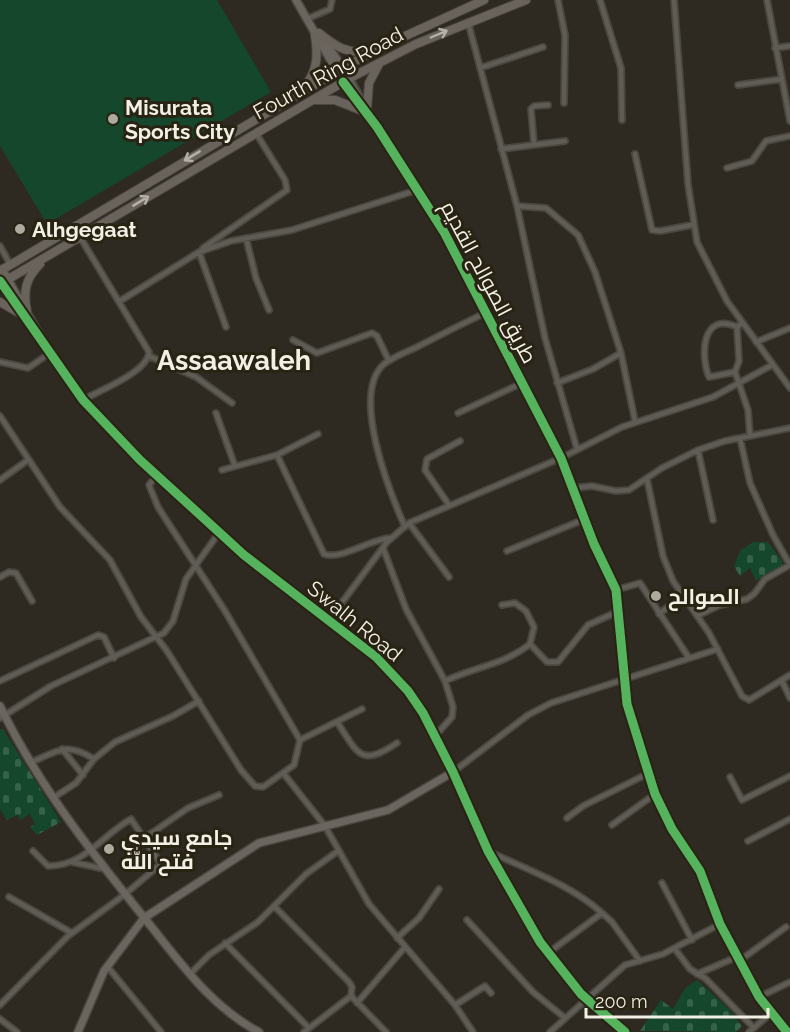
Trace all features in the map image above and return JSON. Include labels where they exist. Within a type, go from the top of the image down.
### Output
[{"type":"main road","name":"Fourth Ring Road","points":[[2,282],[45,259],[346,80],[468,22],[525,0]]},
{"type":"main road","name":"Fourth Ring Road","points":[[1,270],[298,93],[379,48],[481,1]]},
{"type":"main road","points":[[315,32],[335,46],[350,51],[379,48]]},
{"type":"main road","points":[[298,93],[314,73],[317,51],[315,32]]},
{"type":"main road","points":[[312,100],[335,100],[365,109],[369,83],[380,63]]},
{"type":"main road","points":[[0,302],[24,313],[27,281],[45,259]]},
{"type":"street","name":"طريق الصوالح القديم","points":[[296,0],[444,232],[561,458],[616,590],[627,704],[655,794],[672,829],[706,883],[720,924],[759,997],[770,1014],[787,1032]]},
{"type":"street","points":[[307,19],[330,9],[332,0]]},
{"type":"street","points":[[558,0],[565,44],[564,103]]},
{"type":"street","points":[[600,0],[621,68],[622,120]]},
{"type":"street","points":[[674,0],[692,225],[703,259],[742,322],[790,388]]},
{"type":"street","points":[[767,0],[790,121]]},
{"type":"street","points":[[468,22],[517,206],[557,383],[577,449]]},
{"type":"street","points":[[775,48],[790,46]]},
{"type":"street","points":[[480,68],[543,47]]},
{"type":"street","points":[[738,85],[782,79]]},
{"type":"street","points":[[534,144],[531,109],[534,106],[548,105]]},
{"type":"street","points":[[120,301],[199,252],[287,190],[285,180],[256,133]]},
{"type":"street","points":[[727,168],[752,161],[766,141],[790,136]]},
{"type":"street","points":[[501,148],[565,141]]},
{"type":"street","points":[[635,154],[652,230],[660,231],[692,225]]},
{"type":"street","points":[[199,252],[246,238],[292,230],[417,190]]},
{"type":"street","points":[[517,206],[546,208],[578,235],[595,272],[621,353],[635,421]]},
{"type":"street","points":[[80,237],[148,346],[149,356],[141,368],[83,400]]},
{"type":"street","points":[[246,238],[256,278],[269,310]]},
{"type":"street","points":[[0,246],[10,264]]},
{"type":"street","points":[[199,252],[226,327]]},
{"type":"street","name":"Swalh Road","points":[[1,270],[2,282],[83,400],[156,476],[218,534],[329,620],[392,673],[423,713],[453,772],[488,851],[548,953],[585,999],[625,1032]]},
{"type":"street","points":[[449,577],[407,525],[387,485],[375,436],[374,387],[380,369],[389,361],[487,312]]},
{"type":"street","points":[[737,327],[742,322]]},
{"type":"street","points":[[735,372],[709,377],[704,343],[707,333],[715,328],[723,325],[737,327]]},
{"type":"street","points":[[737,327],[740,361],[735,372],[737,384],[748,410],[750,436]]},
{"type":"street","points":[[756,342],[790,328]]},
{"type":"street","points":[[293,340],[317,353],[372,333],[377,336],[389,361]]},
{"type":"street","points":[[0,362],[28,368],[50,353]]},
{"type":"street","points":[[557,383],[593,369],[621,353]]},
{"type":"street","points":[[149,356],[196,377],[232,403]]},
{"type":"street","points":[[329,620],[382,548],[407,525],[561,458],[635,421],[704,400],[772,365]]},
{"type":"street","points":[[458,413],[522,382]]},
{"type":"street","points":[[216,413],[235,466]]},
{"type":"street","points":[[0,416],[60,507],[110,560],[141,617],[158,638],[241,770],[255,786],[263,787],[294,765],[300,740],[148,485],[156,476]]},
{"type":"street","points":[[574,488],[592,486],[622,491],[698,450],[740,438],[790,428]]},
{"type":"street","points":[[222,470],[277,455],[318,434]]},
{"type":"street","points":[[697,616],[720,605],[747,599],[754,594],[765,579],[790,565],[773,535],[750,483],[740,438]]},
{"type":"street","points":[[449,505],[425,470],[425,463],[427,459],[460,441]]},
{"type":"street","points":[[698,450],[713,520]]},
{"type":"street","points":[[277,455],[324,554],[334,555],[379,539],[391,538]]},
{"type":"street","points":[[0,480],[28,460]]},
{"type":"street","points":[[647,479],[663,556],[682,596],[718,649],[745,699],[756,698],[790,675]]},
{"type":"street","points":[[507,551],[585,519]]},
{"type":"street","points":[[2,716],[51,686],[158,638],[173,621],[186,579],[194,565],[218,534]]},
{"type":"street","points":[[382,548],[406,609],[445,681],[453,707],[452,717],[435,736]]},
{"type":"street","points":[[0,577],[11,571],[16,573],[32,601]]},
{"type":"street","points":[[616,590],[638,582],[689,658]]},
{"type":"street","points":[[659,614],[682,596]]},
{"type":"street","points":[[445,681],[471,669],[499,663],[530,644],[534,627],[526,611],[515,603],[502,605]]},
{"type":"street","points":[[530,644],[547,662],[558,662],[588,625],[619,611]]},
{"type":"street","points":[[0,681],[98,635],[104,637],[114,658]]},
{"type":"street","points":[[78,1032],[107,966],[144,918],[259,843],[388,810],[453,772],[528,715],[576,694],[718,649]]},
{"type":"street","points":[[782,681],[790,698]]},
{"type":"street","points":[[53,798],[83,775],[94,759],[115,742],[173,716],[199,701]]},
{"type":"street","points":[[0,706],[2,716],[53,798],[124,895],[190,974],[224,1010],[259,1032]]},
{"type":"street","points":[[300,740],[362,709]]},
{"type":"street","points":[[337,722],[355,749],[364,756],[377,756],[397,743]]},
{"type":"street","points":[[32,762],[62,749],[72,748],[94,759]]},
{"type":"street","points":[[62,749],[83,775]]},
{"type":"street","points":[[567,818],[586,804],[649,773]]},
{"type":"street","points":[[284,774],[325,826],[369,904],[455,1005],[473,1032]]},
{"type":"street","points":[[730,777],[742,800],[790,776]]},
{"type":"street","points":[[612,825],[655,794]]},
{"type":"street","points":[[146,837],[188,808],[219,795]]},
{"type":"street","points":[[0,1005],[72,933],[124,895],[161,864],[146,837],[131,819],[91,852],[72,862],[48,866],[33,852]]},
{"type":"street","points":[[748,841],[790,819]]},
{"type":"street","points":[[190,974],[225,943],[258,922],[312,868],[338,851]]},
{"type":"street","points":[[488,851],[567,888],[589,901],[609,917],[640,961]]},
{"type":"street","points":[[72,862],[104,869]]},
{"type":"street","points":[[662,883],[692,940]]},
{"type":"street","points":[[397,938],[419,918],[439,889]]},
{"type":"street","points":[[9,897],[72,933]]},
{"type":"street","points":[[274,906],[352,987],[351,996],[304,1032]]},
{"type":"street","points":[[548,953],[602,913]]},
{"type":"street","points":[[467,920],[533,992],[565,1018]]},
{"type":"street","points":[[550,1032],[625,965],[675,949],[720,924]]},
{"type":"street","points":[[697,974],[738,959],[786,927]]},
{"type":"street","points":[[225,943],[309,1028]]},
{"type":"street","points":[[357,1003],[405,947]]},
{"type":"street","points":[[675,949],[697,974],[706,979],[753,1027]]},
{"type":"street","points":[[107,966],[161,1032]]},
{"type":"street","points":[[759,997],[790,981]]},
{"type":"street","points":[[455,1005],[485,986],[490,993]]},
{"type":"street","points":[[351,996],[386,1032]]},
{"type":"street","points":[[749,1032],[770,1014]]},
{"type":"street","points":[[1,1021],[17,1032]]},
{"type":"green space","name":"Misurata Sports City","points":[[0,0],[217,0],[271,92],[47,224],[0,146]]},
{"type":"green space","points":[[753,542],[768,542],[782,561],[782,565],[756,581],[750,568],[740,576],[734,566],[740,551]]},
{"type":"green space","points":[[0,729],[3,729],[61,822],[37,835],[30,827],[35,824],[30,814],[20,820],[17,815],[7,820],[0,809]]},
{"type":"green space","points":[[697,980],[730,1010],[742,1026],[736,1032],[640,1031],[661,1000],[673,1009],[685,988]]},
{"type":"cycle path","points":[[343,82],[377,127],[444,232],[561,458],[594,544],[616,590],[627,704],[655,794],[672,829],[700,871],[720,924],[759,997],[787,1032]]},
{"type":"cycle path","points":[[0,281],[83,400],[140,460],[244,555],[376,657],[408,691],[423,713],[453,772],[488,851],[540,942],[581,994],[625,1032]]},
{"type":"place","name":"Misurata Sports City","points":[[113,119]]},
{"type":"place","name":"Alhgegaat","points":[[20,229]]},
{"type":"place","name":"الصوالح","points":[[656,596]]},
{"type":"place","name":"جامع سيدي فتح الله","points":[[109,849]]},
{"type":"district","name":"Assaawaleh","points":[[234,360]]}]
